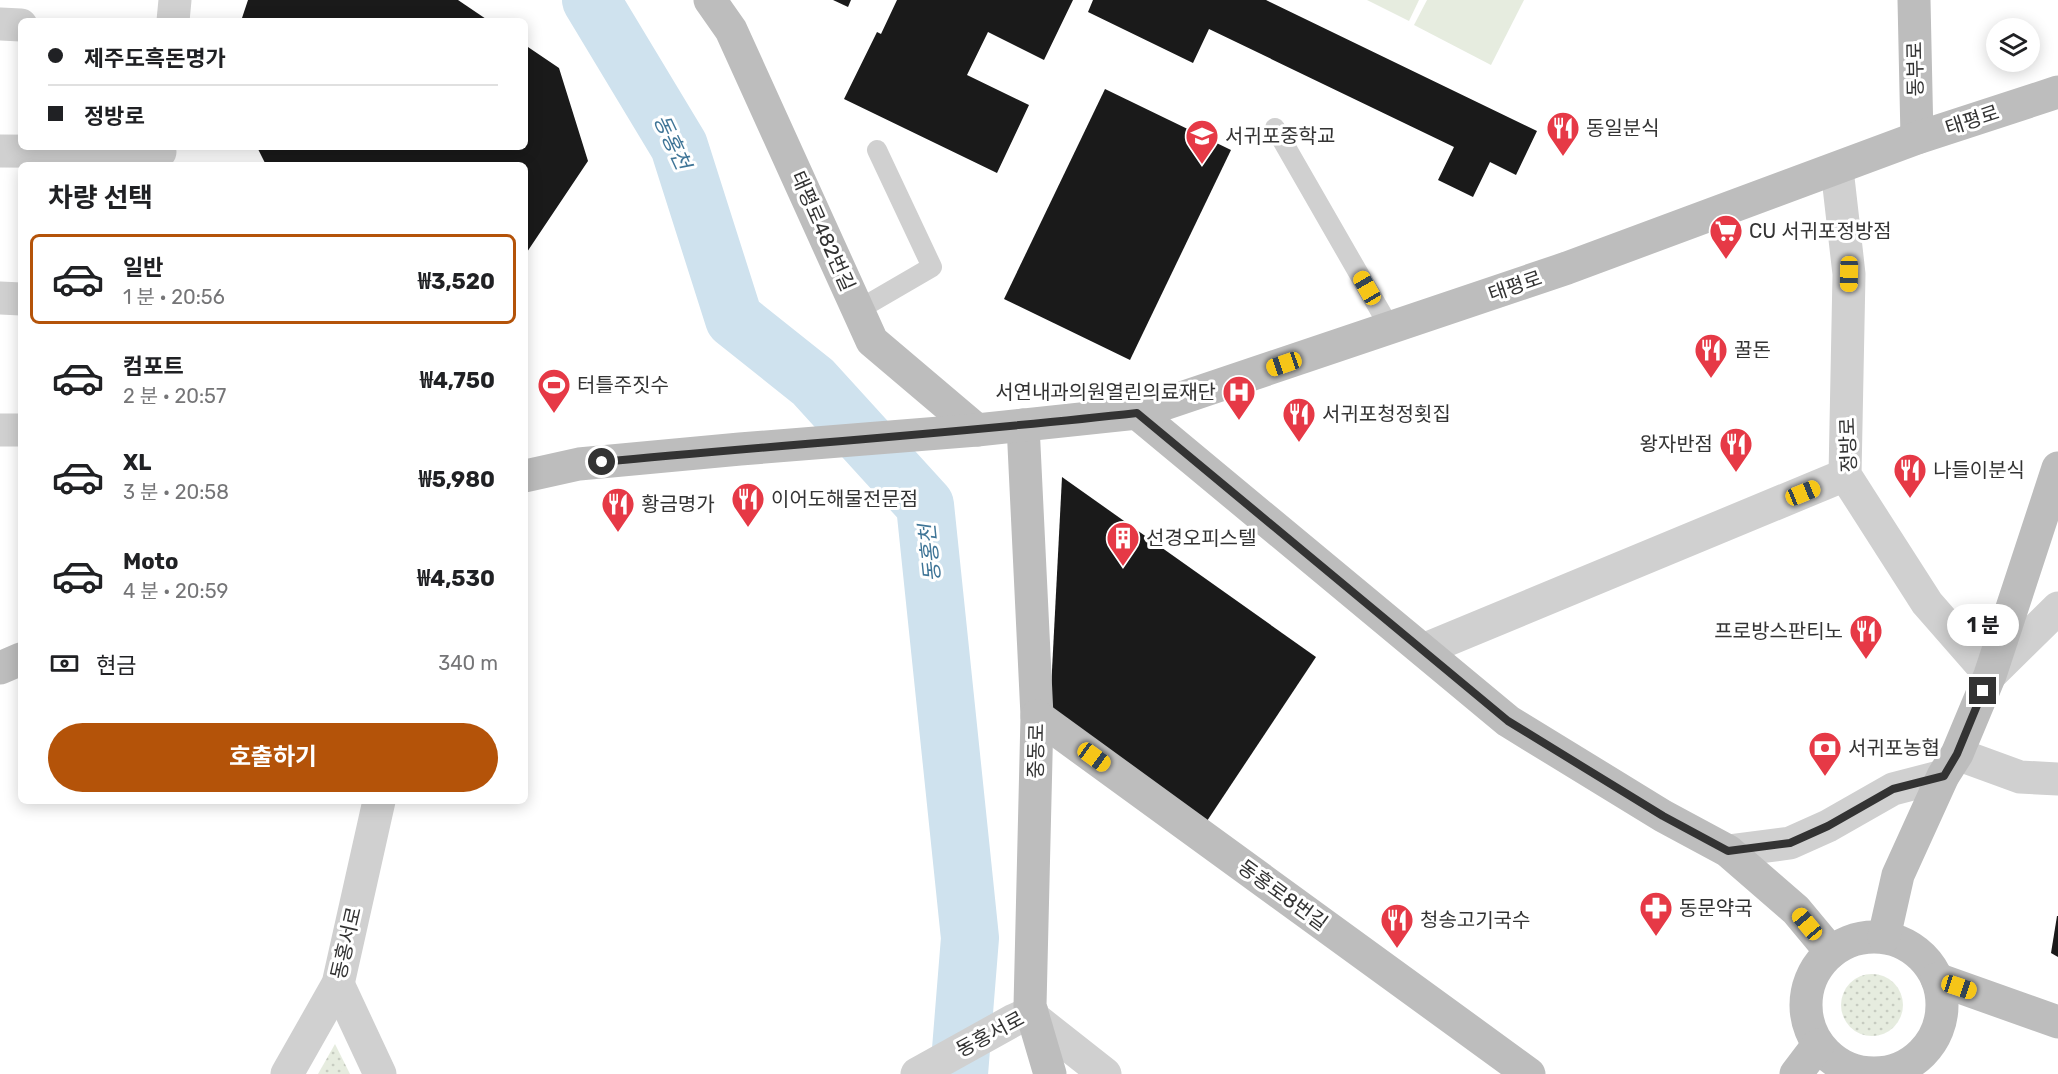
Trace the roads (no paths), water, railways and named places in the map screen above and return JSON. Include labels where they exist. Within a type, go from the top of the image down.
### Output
[{"type":"main road","name":"태평로482번길","points":[[710,0],[730,30],[872,341],[968,430]]},
{"type":"main road","name":"동부로","points":[[1914,0],[1917,138]]},
{"type":"main road","name":"태평로","points":[[528,475],[579,464],[1137,413],[1567,268],[1917,138],[2058,92]]},
{"type":"main road","points":[[1137,413],[1508,721],[1663,816],[1728,851],[1796,910],[1831,952]]},
{"type":"main road","name":"중동로","points":[[1023,425],[1037,716],[1030,1006],[1050,1074]]},
{"type":"main road","points":[[1884,937],[1898,875],[1990,675],[2058,468]]},
{"type":"main road","points":[[0,668],[18,660]]},
{"type":"main road","name":"동홍로8번길","points":[[1037,716],[1529,1074]]},
{"type":"main road","points":[[1884,937],[1903,943],[1920,954],[1933,970],[1942,1009],[1938,1028],[1923,1053],[1899,1072],[1865,1073],[1841,1070],[1818,1045],[1808,1024],[1807,990],[1815,969],[1831,952],[1844,943],[1860,938],[1884,937]]},
{"type":"main road","points":[[1937,980],[2058,1022]]},
{"type":"main road","points":[[1796,1074],[1818,1045]]},
{"type":"street","points":[[173,18],[175,0]]},
{"type":"street","points":[[0,24],[18,25]]},
{"type":"street","points":[[0,152],[161,155]]},
{"type":"street","name":"정방로","points":[[1837,168],[1849,274],[1845,476],[1927,603],[1990,675]]},
{"type":"street","points":[[0,298],[18,299]]},
{"type":"street","points":[[0,430],[18,430]]},
{"type":"street","points":[[1423,650],[1845,476]]},
{"type":"street","points":[[1990,675],[2058,608]]},
{"type":"street","points":[[1728,851],[1790,843],[1828,826],[1893,789],[1950,765],[2020,777],[2058,779]]},
{"type":"street","name":"동홍서로","points":[[287,1074],[338,984],[378,804]]},
{"type":"street","points":[[338,984],[380,1074]]},
{"type":"street","points":[[1033,1015],[1105,1074]]},
{"type":"street","name":"동홍서로","points":[[917,1074],[1014,1020],[1033,1015]]},
{"type":"lane","points":[[1275,128],[1390,328]]},
{"type":"lane","points":[[858,310],[932,267],[877,150]]},
{"type":"waterway","name":"동홍천","points":[[591,0],[679,146],[734,319],[813,382],[925,505],[970,938],[959,1074]]},
{"type":"place","name":"동일분식","points":[[1563,157]]},
{"type":"place","name":"서귀포중학교","points":[[1202,165]]},
{"type":"place","name":"CU 서귀포정방점","points":[[1726,260]]},
{"type":"place","name":"꿀돈","points":[[1711,379]]},
{"type":"place","name":"터틀주짓수","points":[[554,414]]},
{"type":"place","name":"서연내과의원열린의료재단","points":[[1239,421]]},
{"type":"place","name":"서귀포청정횟집","points":[[1299,443]]},
{"type":"place","name":"왕자반점","points":[[1736,473]]},
{"type":"place","name":"나들이분식","points":[[1910,499]]},
{"type":"place","name":"이어도해물전문점","points":[[748,528]]},
{"type":"place","name":"황금명가","points":[[618,533]]},
{"type":"place","name":"선경오피스텔","points":[[1123,567]]},
{"type":"place","name":"프로방스판티노","points":[[1866,660]]},
{"type":"place","name":"서귀포농협","points":[[1825,777]]},
{"type":"place","name":"동문약국","points":[[1656,937]]},
{"type":"place","name":"청송고기국수","points":[[1397,949]]}]
